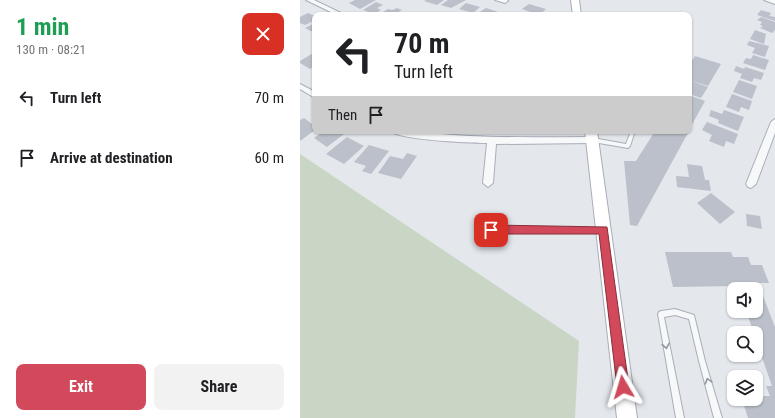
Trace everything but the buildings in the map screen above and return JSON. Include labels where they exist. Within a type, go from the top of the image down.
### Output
[{"type":"main road","points":[[575,0],[577,12]]},
{"type":"main road","points":[[592,136],[627,418]]},
{"type":"street","points":[[309,0],[335,12]]},
{"type":"street","points":[[768,0],[775,1]]},
{"type":"street","points":[[300,86],[312,93]]},
{"type":"street","points":[[751,184],[773,136],[775,122]]},
{"type":"street","points":[[417,134],[447,138],[492,140],[592,136]]},
{"type":"street","points":[[488,183],[492,140]]},
{"type":"lane","points":[[592,136],[628,146],[631,134]]},
{"type":"lane","points":[[491,230],[603,230]]},
{"type":"lane","points":[[680,418],[660,314],[674,312],[692,317],[702,361],[718,418]]},
{"type":"green space","points":[[300,154],[579,341],[575,418],[300,418]]},
{"type":"route","points":[[491,230],[603,230],[623,387]]}]
